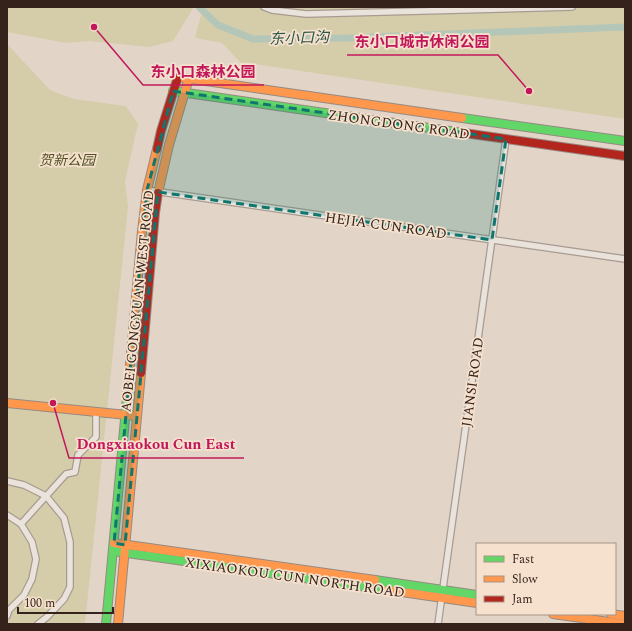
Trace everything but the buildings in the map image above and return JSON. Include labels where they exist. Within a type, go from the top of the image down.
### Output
[{"type":"main road","name":"ZHONGDONG ROAD","points":[[178,77],[625,141]]},
{"type":"main road","name":"AOBEI GONGYUAN WEST ROAD","points":[[106,624],[147,190],[159,138],[178,77]]},
{"type":"main road","name":"AOBEI GONGYUAN WEST ROAD","points":[[118,624],[152,240],[158,192],[168,148],[189,78]]},
{"type":"main road","name":"ZHONGDONG ROAD","points":[[173,91],[625,156]]},
{"type":"main road","points":[[7,403],[137,416]]},
{"type":"main road","name":"XIXIAOKOU CUN NORTH ROAD","points":[[113,547],[442,594],[476,603]]},
{"type":"main road","name":"XIXIAOKOU CUN NORTH ROAD","points":[[442,594],[476,595]]},
{"type":"main road","points":[[560,615],[623,624]]},
{"type":"street","points":[[264,7],[272,10],[306,14],[572,7]]},
{"type":"street","name":"JIANSI ROAD","points":[[438,624],[506,139]]},
{"type":"street","name":"HEJIA CUN ROAD","points":[[147,190],[625,259]]},
{"type":"street","points":[[21,524],[66,474],[75,472],[78,455],[96,437],[96,412]]},
{"type":"street","points":[[7,481],[24,485],[46,496],[64,518],[70,542],[70,587],[64,599],[38,624]]},
{"type":"street","points":[[7,515],[21,524],[32,542],[36,559],[32,579],[24,595],[9,610],[7,616]]},
{"type":"highlighted area","points":[[173,91],[506,139],[492,240],[158,192],[125,545],[114,543],[147,190]]},
{"type":"green space","points":[[7,7],[194,7],[173,41],[149,47],[89,41],[66,43],[7,32]]},
{"type":"green space","points":[[203,7],[625,7],[625,119],[240,62],[222,43],[195,38]]},
{"type":"green space","name":"贺新公园","points":[[7,44],[50,90],[74,99],[126,106],[138,124],[125,181],[128,207],[85,624],[7,624]]},
{"type":"waterway","name":"东小口沟","points":[[199,7],[218,25],[253,39],[348,38],[625,27]]},
{"type":"traffic: fast","points":[[173,91],[464,133]]},
{"type":"traffic: fast","points":[[462,118],[625,141]]},
{"type":"traffic: fast","points":[[106,624],[127,398]]},
{"type":"traffic: fast","points":[[113,551],[388,590]]},
{"type":"traffic: fast","points":[[375,580],[476,595]]},
{"type":"traffic: slow","points":[[178,77],[462,118]]},
{"type":"traffic: slow","points":[[158,193],[169,145],[189,78]]},
{"type":"traffic: slow","points":[[127,398],[142,231],[147,190],[157,149]]},
{"type":"traffic: slow","points":[[118,624],[141,373]]},
{"type":"traffic: slow","points":[[7,403],[137,416]]},
{"type":"traffic: slow","points":[[114,543],[375,580]]},
{"type":"traffic: slow","points":[[388,590],[476,603]]},
{"type":"traffic: slow","points":[[560,615],[623,624]]},
{"type":"traffic: slow","points":[[616,615],[625,616]]},
{"type":"traffic: jam","points":[[157,149],[178,77]]},
{"type":"traffic: jam","points":[[464,133],[625,156]]},
{"type":"traffic: jam","points":[[141,373],[158,193]]},
{"type":"place","name":"东小口森林公园","points":[[94,27]]},
{"type":"place","name":"东小口城市休闲公园","points":[[529,91]]},
{"type":"place","name":"Dongxiaokou Cun East","points":[[53,403]]}]
